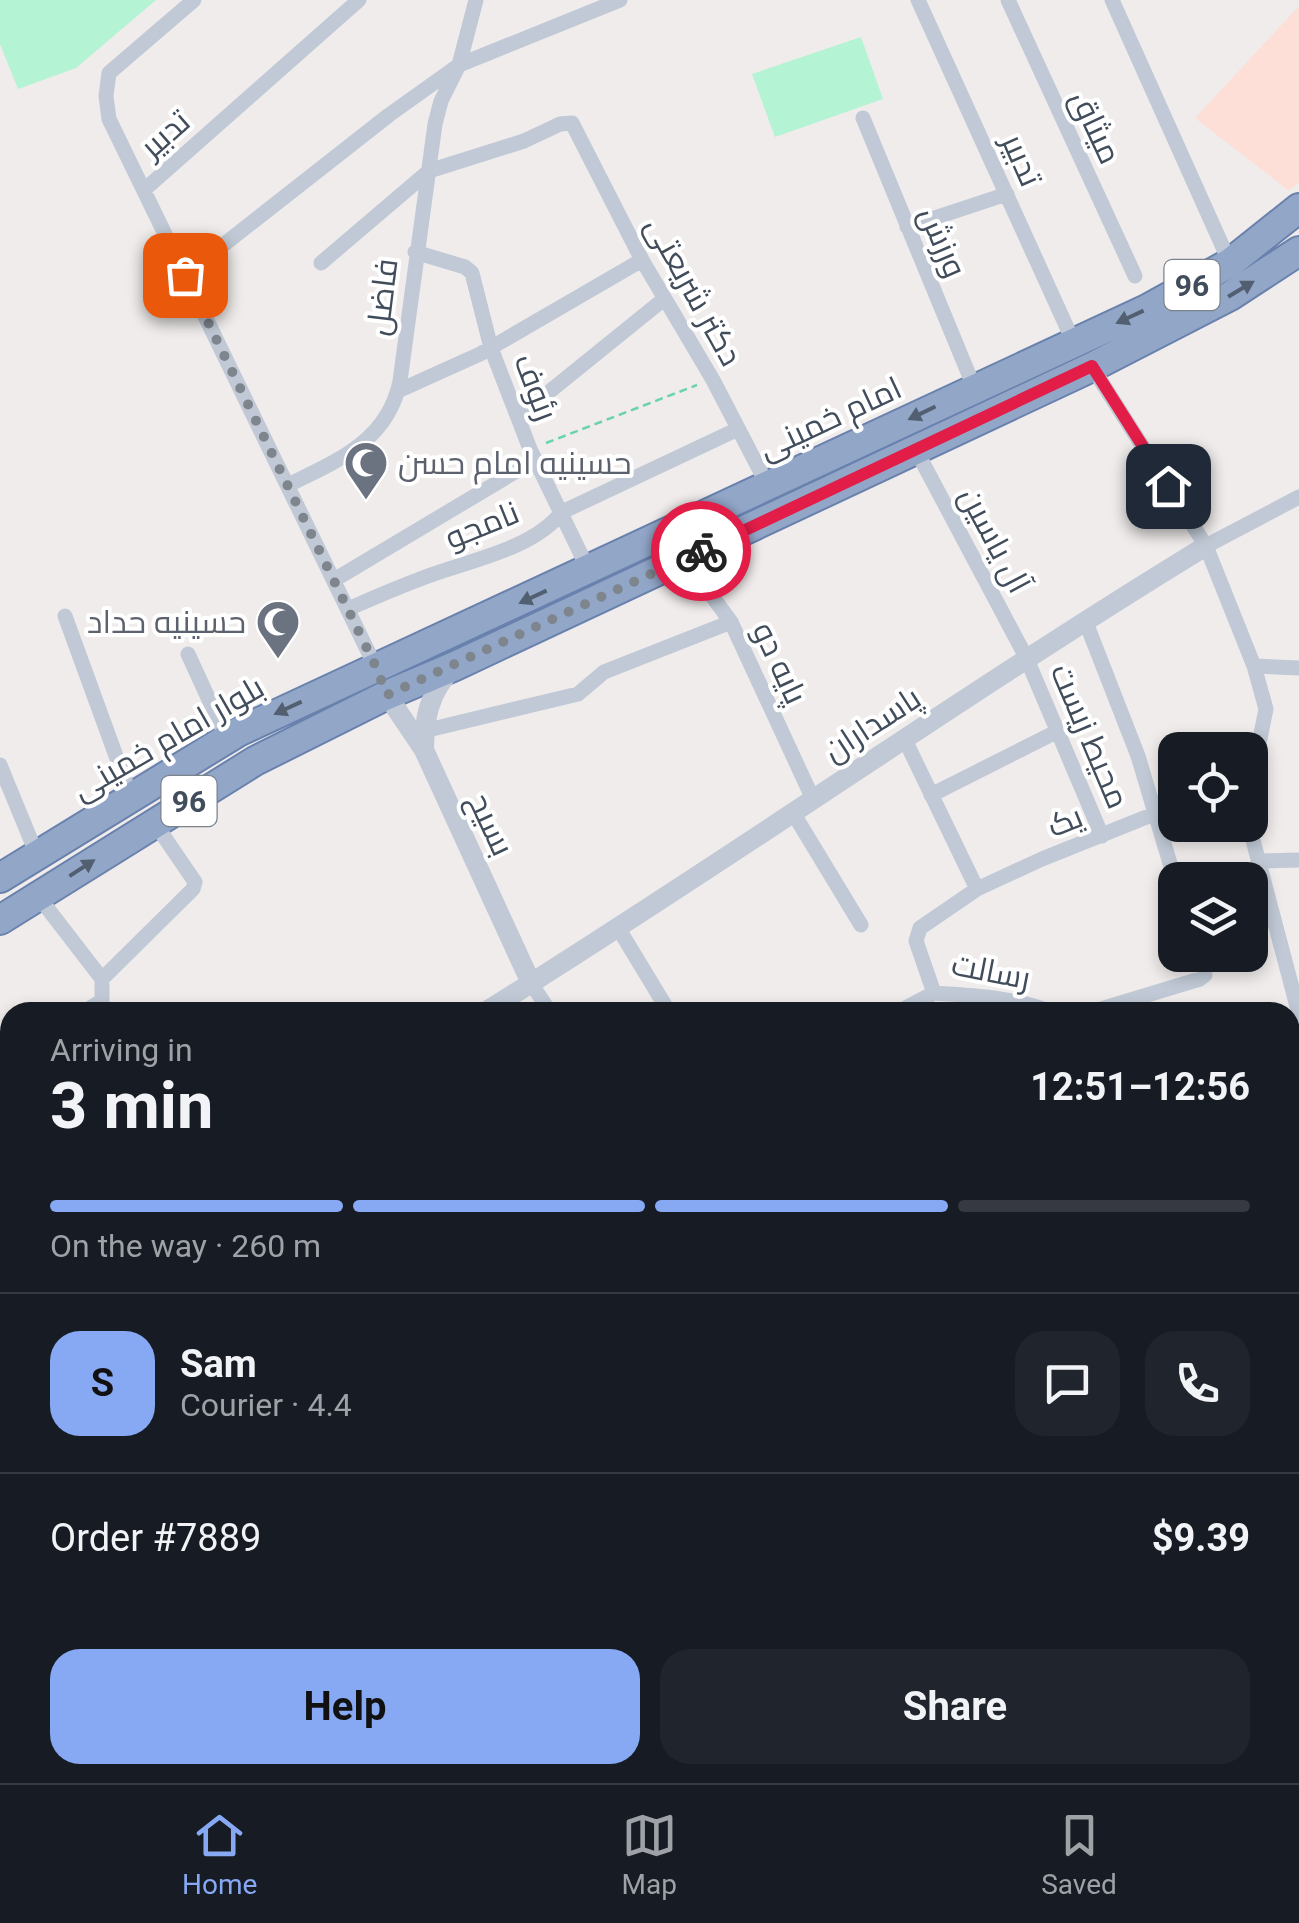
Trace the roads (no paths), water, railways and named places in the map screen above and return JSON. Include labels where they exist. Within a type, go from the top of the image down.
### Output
[{"type":"highway","name":"امام خمینی","points":[[376,667],[1147,309],[1230,264],[1299,208]]},
{"type":"highway","name":"امام خمینی","points":[[387,695],[1092,366],[1230,296],[1299,251]]},
{"type":"highway","points":[[1074,343],[1092,366]]},
{"type":"highway","name":"بلوار امام خمینی","points":[[0,878],[227,738],[376,667]]},
{"type":"highway","name":"96","points":[[0,920],[255,761],[387,695]]},
{"type":"street","points":[[194,0],[109,73],[109,119],[387,695]]},
{"type":"street","name":"تدبیر","points":[[144,190],[359,0]]},
{"type":"street","name":"فاضل","points":[[288,485],[368,441],[383,424],[398,391],[441,101],[459,66],[476,0]]},
{"type":"street","points":[[185,275],[389,114],[459,66],[620,0]]},
{"type":"street","name":"تدبیر","points":[[918,0],[1074,343]]},
{"type":"street","name":"میثاق","points":[[1008,0],[1134,276]]},
{"type":"street","points":[[1112,0],[1230,264]]},
{"type":"street","name":"ورزش","points":[[864,118],[974,387]]},
{"type":"street","name":"دکتر شریعتی","points":[[429,170],[524,141],[560,124],[572,124],[642,260],[768,486]]},
{"type":"street","points":[[320,263],[429,170]]},
{"type":"street","points":[[907,227],[1008,194]]},
{"type":"street","name":"رئوف","points":[[416,252],[469,269],[491,348],[533,455],[589,571]]},
{"type":"street","points":[[398,391],[491,348],[642,260]]},
{"type":"street","points":[[518,417],[664,299]]},
{"type":"street","points":[[1092,366],[1206,546],[1254,666],[1266,709],[1261,732]]},
{"type":"street","name":"نامجو","points":[[348,610],[545,530],[562,512],[738,430]]},
{"type":"street","name":"آل یاسین","points":[[916,450],[1026,657]]},
{"type":"street","points":[[334,580],[533,455]]},
{"type":"street","name":"پاسداران","points":[[502,1002],[1026,657],[1206,546],[1299,497]]},
{"type":"street","name":"پایه دو","points":[[685,558],[731,622],[812,797]]},
{"type":"street","points":[[66,616],[131,797]]},
{"type":"street","points":[[1086,620],[1138,756],[1170,862]]},
{"type":"street","points":[[455,666],[439,682],[430,703],[424,740],[578,694],[604,672],[731,622]]},
{"type":"street","points":[[188,654],[227,738]]},
{"type":"street","name":"محیط زیست","points":[[1026,657],[1102,836]]},
{"type":"street","points":[[1254,666],[1299,668]]},
{"type":"street","name":"بسیح","points":[[387,695],[424,740],[532,984]]},
{"type":"street","points":[[932,794],[1058,730]]},
{"type":"street","points":[[905,740],[977,889]]},
{"type":"street","points":[[0,765],[37,856]]},
{"type":"street","points":[[792,811],[861,926]]},
{"type":"street","name":"یک","points":[[977,889],[1158,814]]},
{"type":"street","points":[[102,980],[194,890],[195,882],[154,822]]},
{"type":"street","points":[[1253,842],[1296,1002]]},
{"type":"street","points":[[1258,861],[1299,860]]},
{"type":"street","name":"رسالت","points":[[977,889],[920,928],[916,935],[934,992],[980,1002]]},
{"type":"street","points":[[38,896],[102,980],[100,1002]]},
{"type":"street","points":[[618,926],[663,1002]]},
{"type":"street","points":[[1124,1002],[1200,979],[1204,972]]},
{"type":"street","points":[[532,984],[544,1002]]},
{"type":"street","points":[[917,1002],[934,992]]},
{"type":"place","name":"حسینیه امام حسن","points":[[366,501]]},
{"type":"place","name":"حسینیه حداد","points":[[278,660]]}]
